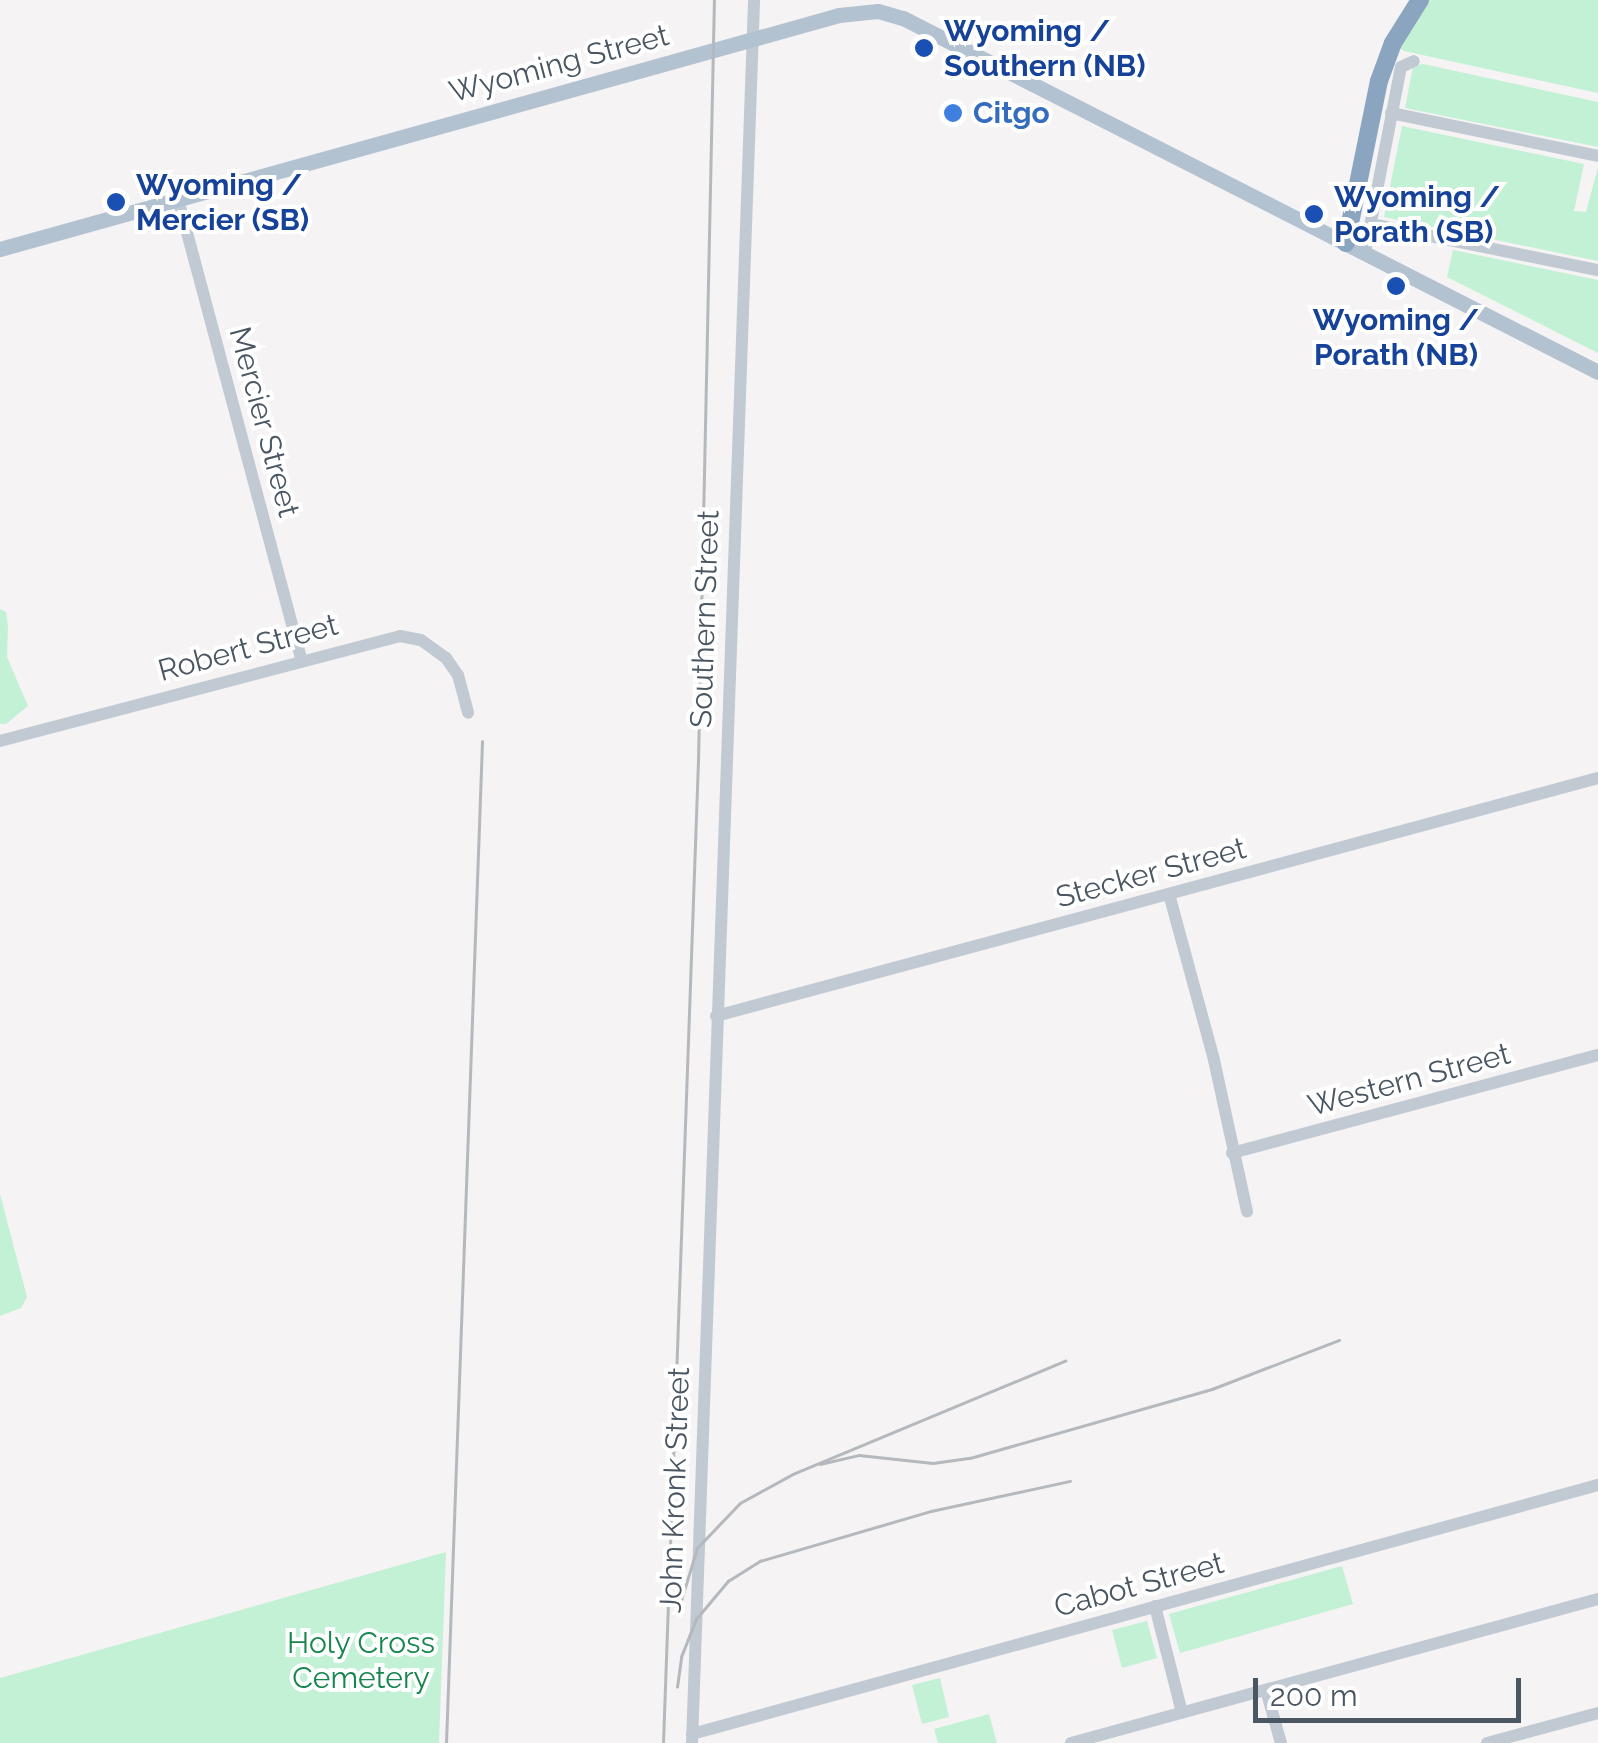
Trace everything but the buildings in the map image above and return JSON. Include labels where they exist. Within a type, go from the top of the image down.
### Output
[{"type":"highway","points":[[1346,242],[1379,81],[1393,43],[1420,0]]},
{"type":"main road","name":"Wyoming Street","points":[[0,249],[854,6],[903,18],[1598,372]]},
{"type":"street","name":"Southern Street","points":[[709,1239],[754,0]]},
{"type":"street","points":[[1365,252],[1401,67],[1414,61]]},
{"type":"street","points":[[1391,114],[1598,156]]},
{"type":"street","name":"Mercier Street","points":[[178,198],[302,659]]},
{"type":"street","points":[[1370,224],[1598,270]]},
{"type":"street","name":"Robert Street","points":[[0,741],[389,637],[414,638],[441,653],[453,666],[468,713]]},
{"type":"street","name":"Stecker Street","points":[[716,1016],[1598,778]]},
{"type":"street","points":[[1169,894],[1214,1060],[1247,1211]]},
{"type":"street","name":"Western Street","points":[[1232,1153],[1598,1055]]},
{"type":"street","name":"John Kronk Street","points":[[692,1738],[709,1239]]},
{"type":"street","name":"Cabot Street","points":[[692,1738],[1598,1485]]},
{"type":"street","points":[[1071,1743],[1598,1599]]},
{"type":"street","points":[[1155,1606],[1182,1712]]},
{"type":"street","points":[[1266,1690],[1281,1743]]},
{"type":"street","points":[[1487,1743],[1598,1713]]},
{"type":"green space","points":[[1428,0],[1598,0],[1598,93],[1404,51],[1400,48]]},
{"type":"green space","points":[[1423,64],[1598,102],[1598,147],[1405,108],[1413,66]]},
{"type":"green space","points":[[1402,126],[1584,164],[1574,211],[1586,212],[1598,167],[1598,261],[1384,217]]},
{"type":"green space","points":[[1453,250],[1598,280],[1598,353],[1447,277]]},
{"type":"green space","points":[[0,609],[6,612],[7,657],[28,706],[6,724],[0,724]]},
{"type":"green space","points":[[0,1194],[27,1297],[21,1308],[0,1316]]},
{"type":"green space","name":"Holy Cross Cemetery","points":[[446,1552],[439,1743],[0,1743],[0,1678]]},
{"type":"green space","points":[[1342,1566],[1353,1604],[1180,1653],[1169,1614]]},
{"type":"green space","points":[[1147,1621],[1157,1658],[1122,1668],[1112,1630]]},
{"type":"green space","points":[[940,1678],[949,1717],[922,1724],[912,1685]]},
{"type":"green space","points":[[989,1714],[997,1743],[938,1743],[934,1729]]},
{"type":"railway","points":[[663,1743],[698,761],[714,0]]},
{"type":"railway","points":[[446,1743],[482,742]]},
{"type":"railway","points":[[820,1464],[859,1455],[933,1463],[970,1458],[1212,1389],[1339,1340]]},
{"type":"railway","points":[[679,1607],[697,1548],[740,1503],[793,1474],[1065,1361]]},
{"type":"railway","points":[[677,1687],[681,1657],[696,1619],[728,1581],[760,1561],[931,1511],[1070,1481]]},
{"type":"place","name":"Wyoming / Southern (NB)","points":[[924,48]]},
{"type":"place","name":"Citgo","points":[[953,113]]},
{"type":"place","name":"Wyoming / Mercier (SB)","points":[[116,202]]},
{"type":"place","name":"Wyoming / Porath (SB)","points":[[1314,214]]},
{"type":"place","name":"Wyoming / Porath (NB)","points":[[1396,286]]}]
